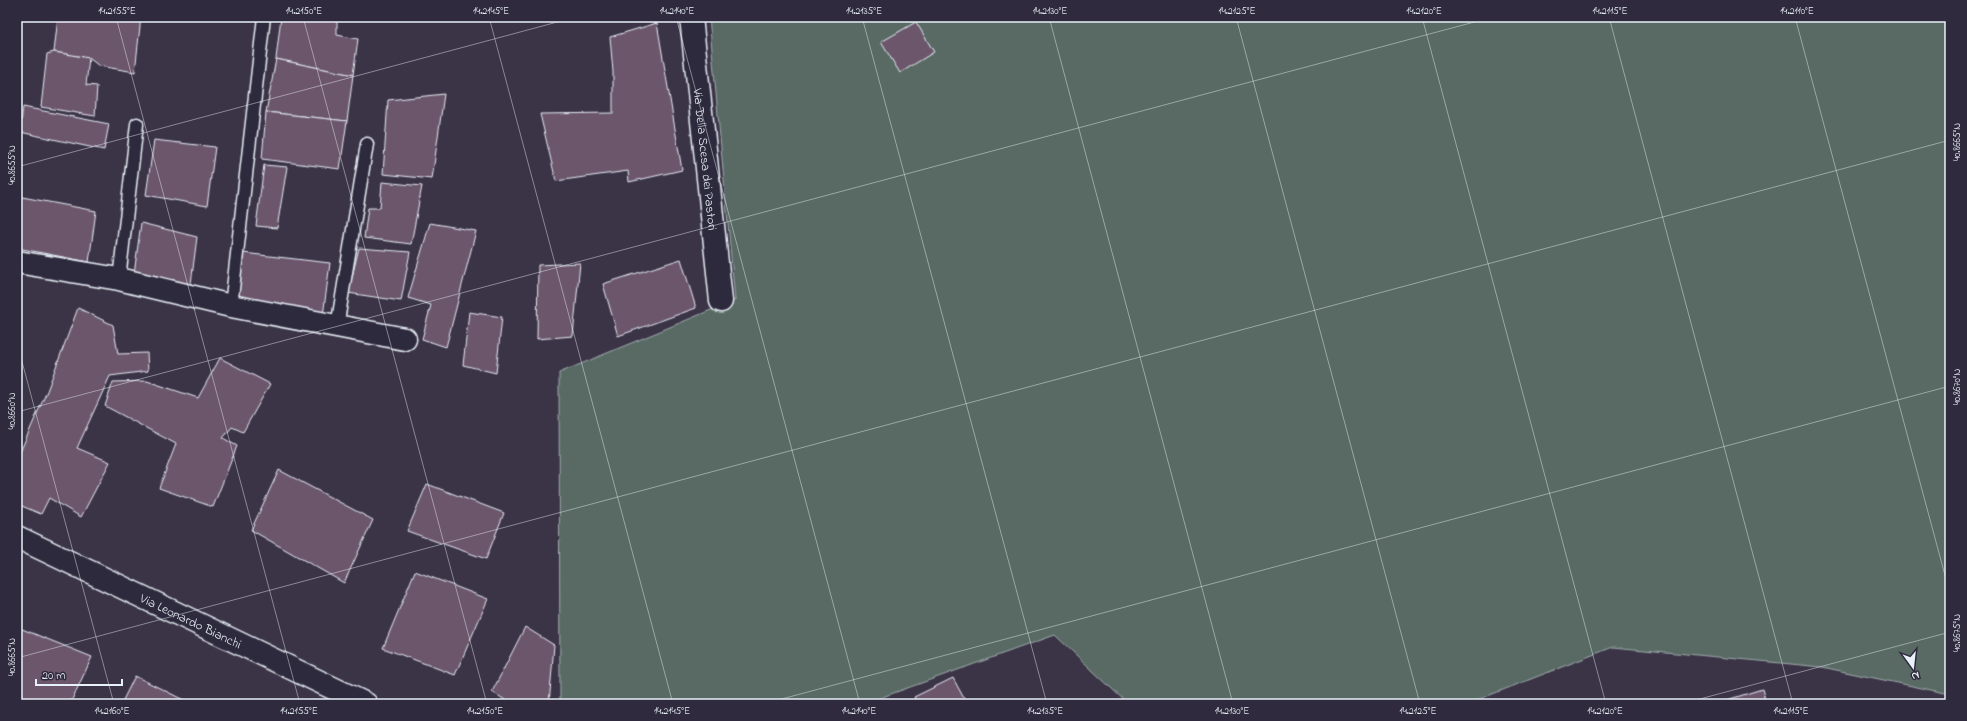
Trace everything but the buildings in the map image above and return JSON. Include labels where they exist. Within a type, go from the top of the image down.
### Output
[{"type":"street","name":"Via Della Scesa dei Pastori","points":[[691,17],[722,301]]},
{"type":"street","points":[[17,262],[119,279],[231,306],[405,339]]},
{"type":"street","name":"Via Leonardo Bianchi","points":[[17,537],[366,704]]},
{"type":"lane","points":[[231,306],[264,17]]},
{"type":"lane","points":[[119,279],[137,124]]},
{"type":"lane","points":[[337,327],[366,144]]},
{"type":"green space","points":[[709,17],[1950,17],[1950,694],[1822,667],[1613,647],[1467,704],[1128,704],[1055,635],[863,704],[560,704],[559,373],[735,300]]}]
